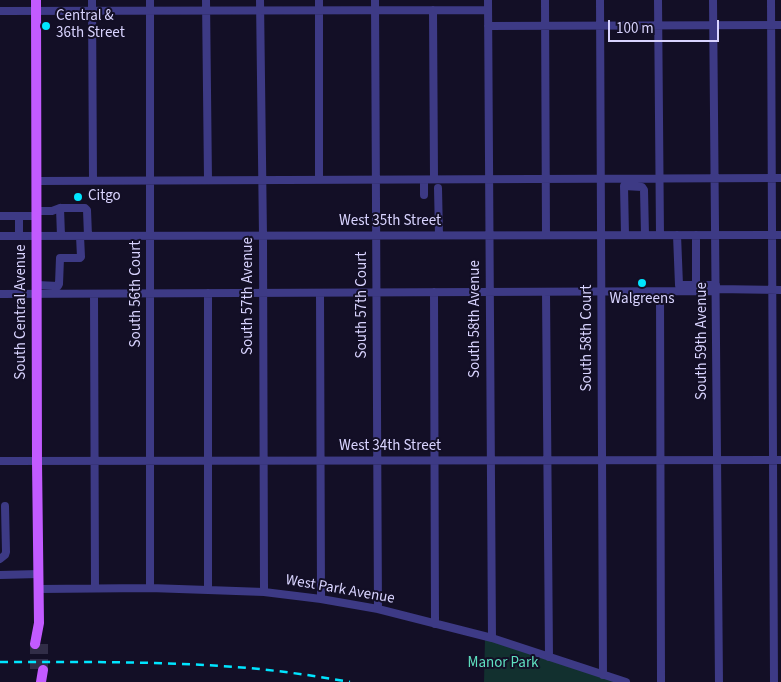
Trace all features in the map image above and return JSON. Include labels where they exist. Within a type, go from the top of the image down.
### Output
[{"type":"main road","name":"South Central Avenue","points":[[36,0],[39,644]]},
{"type":"main road","points":[[37,682],[39,670],[41,682]]},
{"type":"street","points":[[92,0],[94,180]]},
{"type":"street","name":"South 56th Court","points":[[150,0],[150,588]]},
{"type":"street","points":[[206,0],[208,180]]},
{"type":"street","name":"South 57th Avenue","points":[[260,0],[264,592]]},
{"type":"street","points":[[319,0],[319,180]]},
{"type":"street","name":"South 57th Court","points":[[376,0],[378,609]]},
{"type":"street","name":"South 58th Avenue","points":[[488,0],[492,638]]},
{"type":"street","points":[[545,0],[546,235]]},
{"type":"street","name":"South 58th Court","points":[[600,0],[604,675]]},
{"type":"street","points":[[658,0],[660,235]]},
{"type":"street","name":"South 59th Avenue","points":[[713,0],[719,682]]},
{"type":"street","points":[[771,0],[772,290],[777,460],[774,682]]},
{"type":"street","points":[[433,10],[434,180]]},
{"type":"street","points":[[0,12],[488,10]]},
{"type":"street","points":[[488,26],[781,25]]},
{"type":"street","points":[[37,181],[781,178]]},
{"type":"street","points":[[424,180],[424,195]]},
{"type":"street","points":[[625,235],[624,186],[642,187],[644,190],[645,235]]},
{"type":"street","points":[[438,188],[439,235]]},
{"type":"street","points":[[60,208],[61,236]]},
{"type":"street","points":[[0,216],[19,216],[60,208],[85,208],[87,210],[81,257],[60,258],[58,286],[0,294]]},
{"type":"street","points":[[19,216],[19,236]]},
{"type":"street","points":[[677,235],[679,285],[696,285],[716,289]]},
{"type":"street","points":[[696,235],[696,285]]},
{"type":"street","name":"West 35th Street","points":[[0,236],[781,235]]},
{"type":"street","points":[[37,289],[94,294],[781,290]]},
{"type":"street","points":[[434,292],[435,624]]},
{"type":"street","points":[[546,292],[549,657]]},
{"type":"street","points":[[660,292],[661,682]]},
{"type":"street","points":[[208,293],[208,590]]},
{"type":"street","points":[[320,293],[321,599]]},
{"type":"street","points":[[94,294],[95,588]]},
{"type":"street","name":"West 34th Street","points":[[0,462],[777,460]]},
{"type":"street","points":[[0,559],[6,552],[5,506]]},
{"type":"street","points":[[0,574],[39,574]]},
{"type":"street","name":"West Park Avenue","points":[[39,589],[150,588],[208,590],[264,592],[321,599],[378,609],[492,638],[626,682]]},
{"type":"green space","name":"Manor Park","points":[[485,639],[620,682],[484,682]]},
{"type":"tunnel","points":[[35,644],[35,670]]},
{"type":"tunnel","points":[[43,644],[43,670]]},
{"type":"railway","points":[[0,662],[186,664],[286,672],[350,682]]},
{"type":"place","name":"Central & 36th Street","points":[[46,26]]},
{"type":"place","name":"Citgo","points":[[78,197]]},
{"type":"place","name":"Walgreens","points":[[642,283]]}]
